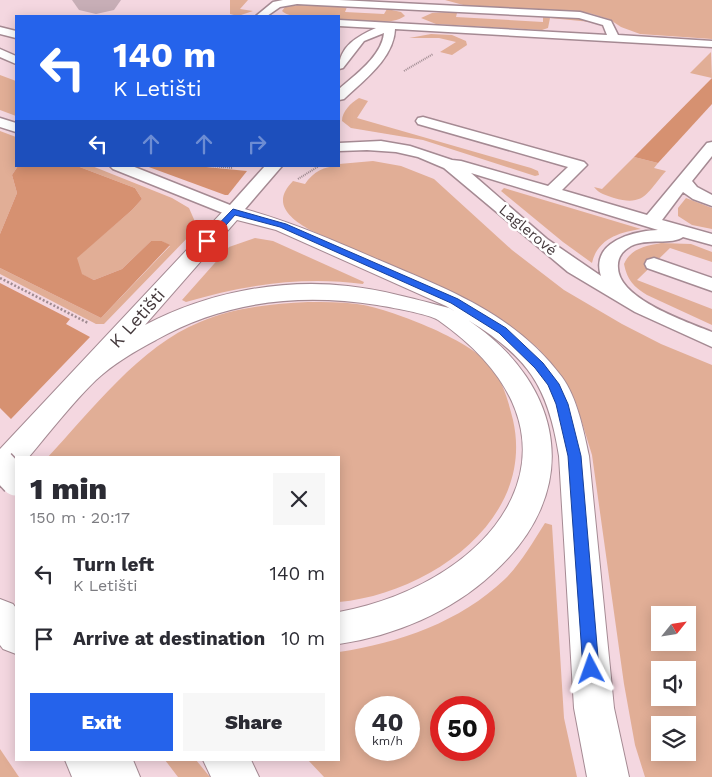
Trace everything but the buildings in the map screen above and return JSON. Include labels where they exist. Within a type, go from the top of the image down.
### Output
[{"type":"main road","points":[[233,212],[270,233],[391,286],[440,313],[487,344],[506,363],[521,385],[532,410],[537,436],[538,464],[531,492],[517,521],[496,549],[468,574],[433,597],[392,614],[340,628]]},
{"type":"main road","points":[[233,212],[283,226],[455,301],[502,330],[523,347],[553,384],[569,428],[574,456],[594,708],[608,777]]},
{"type":"main road","name":"K Letišti","points":[[0,469],[233,212]]},
{"type":"main road","points":[[89,372],[119,348],[161,324],[187,313],[244,297],[301,291],[339,291],[386,298],[440,313]]},
{"type":"main road","points":[[0,464],[15,480]]},
{"type":"main road","points":[[86,761],[93,777]]},
{"type":"main road","points":[[107,761],[119,777]]},
{"type":"main road","points":[[225,761],[238,777]]},
{"type":"lane","points":[[262,15],[274,5],[291,1],[424,3],[587,16],[610,26],[614,38]]},
{"type":"lane","points":[[404,27],[424,3]]},
{"type":"lane","points":[[340,24],[712,44]]},
{"type":"lane","points":[[340,32],[390,26]]},
{"type":"lane","points":[[340,64],[360,39],[390,26]]},
{"type":"lane","points":[[340,95],[369,69],[389,42],[390,26]]},
{"type":"lane","points":[[0,30],[15,35]]},
{"type":"lane","points":[[0,53],[9,59]]},
{"type":"lane","points":[[422,121],[579,165],[551,192]]},
{"type":"lane","points":[[0,122],[15,128]]},
{"type":"lane","name":"Laglerové","points":[[340,147],[379,146],[428,155],[456,170],[568,263],[613,292],[644,309],[712,340]]},
{"type":"lane","points":[[651,222],[670,202],[684,179],[712,146]]},
{"type":"lane","points":[[428,155],[711,240]]},
{"type":"lane","points":[[120,167],[233,212]]},
{"type":"lane","name":"K Letišti","points":[[233,212],[273,167]]},
{"type":"lane","points":[[684,179],[688,188],[693,192],[712,201]]},
{"type":"lane","points":[[644,309],[630,300],[612,282],[607,264],[616,249],[624,243],[648,236],[678,234],[711,240]]},
{"type":"lane","points":[[654,264],[712,285]]},
{"type":"path","points":[[294,178],[301,180],[317,167]]},
{"type":"path","points":[[0,278],[94,326]]},
{"type":"shaded area","points":[[230,0],[248,0],[240,9],[253,11],[241,15],[230,14]]},
{"type":"shaded area","points":[[445,0],[712,0],[712,39],[640,34],[621,27],[609,19],[589,13],[467,6]]},
{"type":"shaded area","points":[[300,5],[347,7],[345,12],[384,14],[387,9],[401,12],[405,16],[391,21],[373,22],[340,19],[340,15],[289,15],[282,11],[285,7]]},
{"type":"shaded area","points":[[432,13],[457,13],[456,17],[543,22],[543,17],[576,18],[591,22],[550,18],[548,28],[542,30],[436,24],[421,18]]},
{"type":"shaded area","points":[[431,34],[452,35],[466,41],[467,45],[452,55],[440,52],[456,42],[439,38],[409,38]]},
{"type":"shaded area","points":[[711,52],[712,78],[690,73]]},
{"type":"shaded area","points":[[0,75],[15,81],[15,116],[0,110]]},
{"type":"shaded area","points":[[712,78],[712,104],[658,163],[634,157]]},
{"type":"shaded area","points":[[359,98],[368,101],[357,118],[531,168],[538,171],[539,175],[535,176],[423,140],[351,128],[342,121],[342,117],[353,102]]},
{"type":"shaded area","points":[[0,131],[15,137],[15,167],[17,167],[12,175],[17,193],[0,234]]},
{"type":"shaded area","points":[[634,157],[658,163],[654,168],[666,171],[644,196],[633,201],[624,200],[603,194],[594,187],[602,189]]},
{"type":"shaded area","points":[[373,161],[401,166],[434,179],[512,250],[564,290],[661,344],[712,365],[712,777],[645,777],[635,745],[624,684],[592,455],[576,403],[567,384],[538,348],[496,316],[471,301],[310,230],[295,220],[285,209],[283,196],[293,181],[305,184],[319,170],[328,167],[340,167],[340,164]]},
{"type":"shaded area","points":[[17,167],[80,167],[135,188],[142,199],[77,258],[82,274],[94,280],[122,269],[151,241],[162,241],[170,245],[101,318],[0,268],[0,234],[17,193],[12,175]]},
{"type":"shaded area","points":[[80,167],[94,167],[172,198],[189,208],[196,224],[194,231],[104,324],[96,324],[0,274],[0,268],[101,318],[170,246],[162,241],[151,241],[122,269],[94,280],[81,274],[76,258],[132,210],[142,199],[135,188]]},
{"type":"shaded area","points":[[149,167],[206,167],[247,171],[228,195]]},
{"type":"shaded area","points":[[504,188],[641,229],[625,232],[604,242],[592,263],[563,242],[501,191]]},
{"type":"shaded area","points":[[686,198],[712,208],[712,229],[692,225],[678,216],[678,208]]},
{"type":"shaded area","points":[[255,238],[273,241],[364,282],[363,284],[318,281],[273,284],[230,291],[186,302],[182,300],[229,247]]},
{"type":"shaded area","points":[[661,243],[691,244],[712,252],[712,262],[670,248],[637,280],[712,309],[712,325],[647,295],[629,279],[624,264],[631,254],[650,245]]},
{"type":"shaded area","points":[[0,283],[70,319],[66,324],[90,337],[11,419],[0,408]]},
{"type":"shaded area","points":[[308,302],[345,303],[371,307],[408,318],[448,336],[480,355],[495,371],[502,384],[513,420],[516,456],[508,490],[491,520],[468,546],[439,568],[407,584],[373,596],[340,602],[340,456],[49,456],[118,381],[157,347],[178,333],[213,317],[267,305]]},
{"type":"shaded area","points":[[545,523],[552,525],[564,718],[577,777],[324,777],[309,761],[340,761],[340,652],[384,643],[449,619],[487,594],[505,579]]},
{"type":"shaded area","points":[[0,749],[19,777],[0,777]]},
{"type":"shaded area","points":[[166,761],[197,761],[210,777],[178,777]]},
{"type":"route","points":[[207,241],[233,212],[283,226],[455,301],[480,315],[523,347],[553,384],[562,404],[569,428],[574,456],[591,669]]}]
